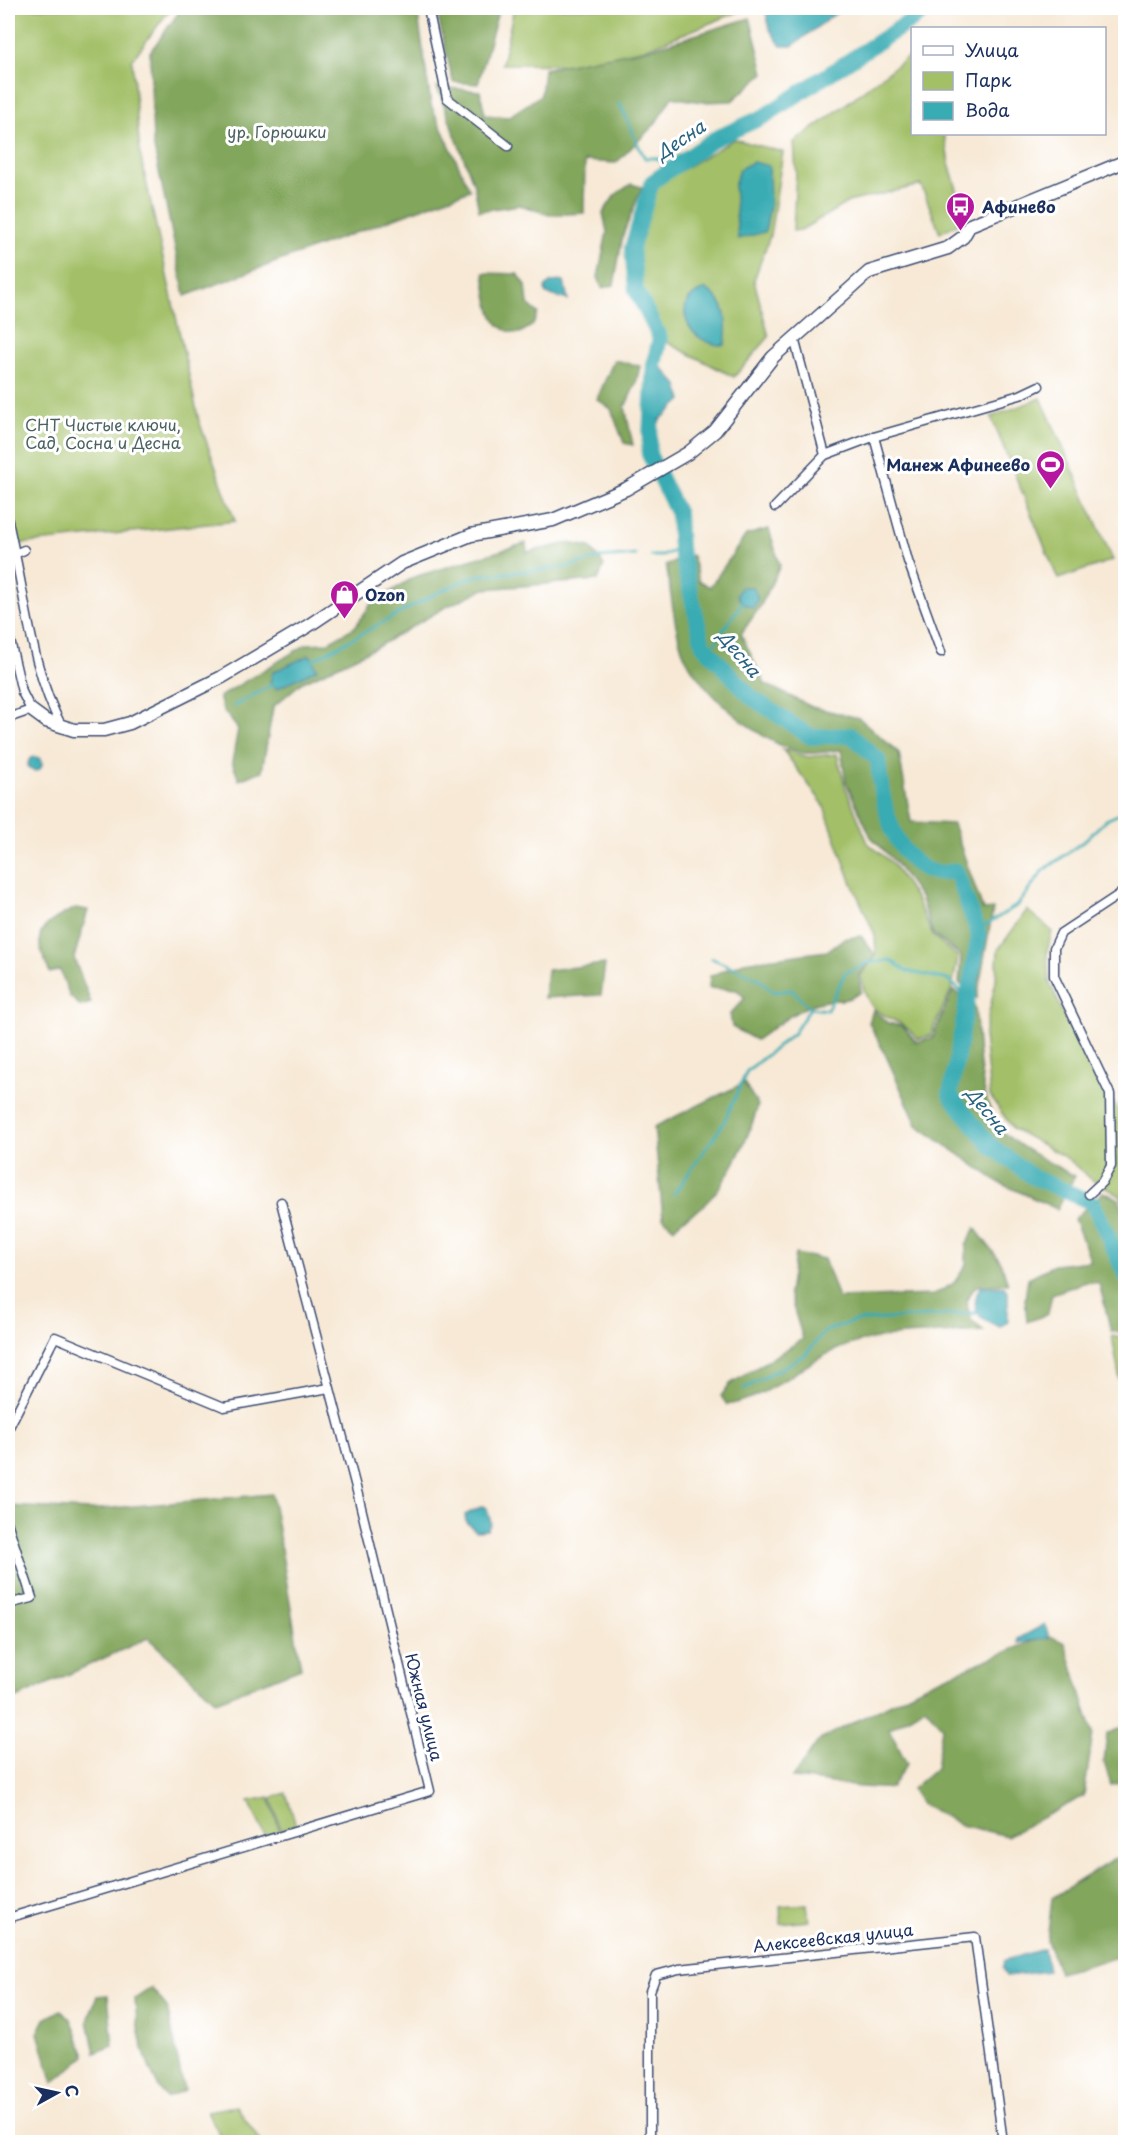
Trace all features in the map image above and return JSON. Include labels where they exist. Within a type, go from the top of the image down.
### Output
[{"type":"street","points":[[428,8],[447,98],[508,146]]},
{"type":"street","points":[[8,632],[22,693],[31,710],[46,721],[74,730],[104,730],[130,723],[222,677],[308,626],[402,563],[471,535],[553,520],[626,489],[688,453],[715,431],[773,357],[868,272],[948,248],[963,237],[970,225],[1125,160]]},
{"type":"street","points":[[794,338],[825,455]]},
{"type":"street","points":[[775,507],[825,455],[874,437],[1020,395],[1039,386]]},
{"type":"street","points":[[874,437],[908,561],[941,652]]},
{"type":"street","points":[[8,521],[20,552],[47,699],[62,727]]},
{"type":"street","points":[[8,718],[31,710]]},
{"type":"street","points":[[1089,1194],[1102,1182],[1111,1166],[1110,1094],[1054,976],[1053,958],[1061,933],[1125,890]]},
{"type":"street","name":"Южная улица","points":[[8,1918],[430,1791],[281,1202]]},
{"type":"street","points":[[8,1429],[55,1337],[224,1407],[329,1388]]},
{"type":"street","points":[[8,1525],[32,1598],[8,1604]]},
{"type":"street","name":"Алексеевская улица","points":[[650,2142],[651,1991],[656,1975],[679,1969],[975,1937],[1003,2142]]},
{"type":"green space","name":"СНТ Чистые ключи, Сад, Сосна и Десна","points":[[8,8],[171,8],[132,60],[140,154],[199,421],[235,521],[9,545]]},
{"type":"green space","name":"ур. Горюшки","points":[[182,8],[417,8],[431,105],[470,190],[185,296],[153,143],[150,52]]},
{"type":"green space","points":[[436,8],[499,8],[478,84],[453,82]]},
{"type":"green space","points":[[514,8],[748,8],[605,65],[502,64]]},
{"type":"green space","points":[[750,18],[764,73],[732,101],[701,102],[672,97],[655,124],[616,163],[585,161],[584,213],[550,215],[520,205],[479,211],[474,185],[437,87],[480,91],[485,115],[508,117],[541,95],[544,69],[652,48]]},
{"type":"green space","points":[[911,55],[911,135],[944,135],[949,163],[966,219],[940,233],[921,185],[848,202],[801,230],[793,231],[796,171],[794,142]]},
{"type":"green space","points":[[734,139],[783,152],[770,236],[754,280],[769,337],[734,377],[668,343],[640,286],[637,246],[657,185]]},
{"type":"green space","points":[[631,184],[642,187],[623,235],[614,285],[602,288],[598,277],[607,232],[603,213],[615,195]]},
{"type":"green space","points":[[484,273],[518,274],[526,285],[528,304],[538,313],[533,325],[520,333],[501,327],[495,320],[488,303]]},
{"type":"green space","points":[[614,360],[640,366],[636,383],[625,407],[633,445],[624,443],[611,409],[597,399]]},
{"type":"green space","name":"Манеж Афинеево","points":[[1041,398],[1113,560],[1058,579],[991,417]]},
{"type":"green space","points":[[769,529],[780,566],[761,605],[741,634],[765,684],[812,707],[859,718],[899,753],[911,822],[953,824],[983,910],[993,909],[977,998],[959,983],[961,956],[933,934],[920,897],[895,862],[871,837],[846,782],[841,750],[804,753],[770,740],[717,699],[702,683],[683,652],[675,621],[666,565],[692,555],[699,581],[710,587],[746,535]]},
{"type":"green space","points":[[526,543],[527,552],[569,543],[590,547],[604,565],[598,580],[484,589],[444,608],[379,646],[301,683],[273,707],[262,771],[239,780],[232,762],[238,729],[223,710],[219,697],[307,644],[327,643],[355,627],[371,604],[414,577]]},
{"type":"green space","points":[[783,750],[808,757],[837,754],[845,786],[868,843],[892,863],[916,899],[933,936],[958,957],[952,988],[930,1036],[917,1039],[900,1023],[883,1015],[870,1003],[861,975],[876,956],[875,935],[851,881],[823,804]]},
{"type":"green space","points":[[76,908],[88,910],[74,958],[91,1003],[81,1006],[70,997],[60,970],[50,973],[44,960],[40,940],[41,933],[46,926]]},
{"type":"green space","points":[[1027,910],[1052,931],[1047,952],[1049,981],[1081,1053],[1098,1083],[1125,1118],[1125,1208],[1121,1196],[1092,1180],[1065,1157],[1013,1129],[990,1096],[984,1036],[996,980],[998,950]]},
{"type":"green space","points":[[861,936],[876,956],[859,974],[861,992],[845,999],[821,1002],[804,1008],[756,1040],[732,1027],[730,1014],[745,998],[737,990],[709,988],[710,976],[744,962],[827,951],[843,939]]},
{"type":"green space","points":[[605,964],[601,995],[544,998],[547,970]]},
{"type":"green space","points":[[953,990],[975,1007],[983,1083],[997,1125],[1021,1146],[1075,1176],[1057,1209],[1000,1183],[917,1125],[869,1023],[873,1010],[888,1023],[903,1026],[916,1042],[932,1038]]},
{"type":"green space","points":[[744,1083],[758,1105],[743,1145],[729,1173],[712,1196],[703,1206],[674,1228],[663,1218],[654,1127]]},
{"type":"green space","points":[[1103,1192],[1119,1199],[1125,1216],[1125,1334],[1111,1331],[1099,1283],[1086,1282],[1052,1294],[1048,1314],[1027,1322],[1025,1299],[1028,1278],[1054,1265],[1091,1261],[1074,1219]]},
{"type":"green space","points":[[975,1228],[1001,1262],[1008,1284],[976,1286],[966,1300],[971,1320],[984,1331],[891,1336],[855,1343],[824,1356],[757,1396],[727,1405],[721,1396],[730,1384],[803,1339],[789,1293],[795,1254],[824,1259],[838,1298],[934,1295],[954,1283],[966,1265],[966,1246]]},
{"type":"green space","points":[[1112,1336],[1125,1339],[1125,1410]]},
{"type":"green space","points":[[272,1494],[301,1668],[216,1701],[148,1638],[8,1702],[8,1506],[89,1510]]},
{"type":"green space","points":[[1048,1635],[1065,1643],[1093,1733],[1084,1796],[1007,1836],[961,1825],[921,1804],[912,1789],[936,1768],[942,1727],[925,1707],[889,1729],[907,1764],[891,1788],[866,1788],[792,1778],[819,1740],[932,1682]]},
{"type":"green space","points":[[1125,1726],[1125,1782],[1111,1785],[1104,1762],[1107,1734]]},
{"type":"green space","points":[[286,1793],[296,1825],[281,1830],[271,1798]]},
{"type":"green space","points":[[269,1797],[280,1832],[265,1836],[249,1801]]},
{"type":"green space","points":[[1125,1852],[1125,1955],[1059,1973],[1047,1941],[1052,1898]]},
{"type":"green space","points":[[807,1904],[809,1921],[781,1924],[780,1906]]},
{"type":"green space","points":[[151,1988],[167,2007],[184,2090],[166,2098],[148,2063],[140,2038],[136,2012],[135,1999]]},
{"type":"green space","points":[[108,1995],[113,2046],[95,2053],[88,2021],[97,1996]]},
{"type":"green space","points":[[61,2010],[71,2019],[85,2056],[53,2083],[38,2033],[45,2019]]},
{"type":"green space","points":[[236,2106],[261,2142],[223,2142],[207,2111]]},
{"type":"water","points":[[838,8],[839,11],[792,46],[781,46],[770,30],[765,9]]},
{"type":"water","points":[[753,162],[769,166],[770,206],[765,232],[738,239],[734,186],[739,169]]},
{"type":"water","points":[[564,281],[568,300],[546,294],[545,288],[551,282]]},
{"type":"water","points":[[706,289],[719,300],[725,313],[725,345],[712,344],[701,339],[687,322],[685,312],[687,303],[694,295]]},
{"type":"water","points":[[655,360],[678,385],[682,400],[660,420],[650,445]]},
{"type":"water","points":[[741,587],[753,587],[758,599],[753,608],[742,603],[737,595]]},
{"type":"water","points":[[310,655],[317,669],[276,689],[270,682],[273,672]]},
{"type":"water","points":[[35,757],[40,759],[42,764],[40,769],[35,771],[30,769],[28,764],[30,759]]},
{"type":"water","points":[[980,1287],[1004,1287],[1008,1292],[1008,1321],[1000,1327],[986,1321],[978,1313],[975,1302]]},
{"type":"water","points":[[483,1506],[487,1509],[491,1523],[487,1530],[476,1531],[466,1522],[465,1515]]},
{"type":"water","points":[[1045,1624],[1049,1638],[1019,1643],[1018,1639]]},
{"type":"water","points":[[1044,1949],[1048,1971],[1006,1976],[1002,1968],[1005,1960]]},
{"type":"waterway","name":"Десна","points":[[930,8],[763,117],[714,139],[652,182],[632,248],[636,290],[660,338],[654,364],[649,454],[678,514],[680,548],[703,645],[751,697],[811,737],[851,735],[878,760],[882,791],[891,825],[907,854],[918,865],[932,872],[956,871],[979,935],[950,1095],[990,1145],[1033,1177],[1093,1203],[1126,1276]]},
{"type":"waterway","points":[[619,103],[645,158],[656,158],[671,168]]},
{"type":"waterway","points":[[651,556],[662,556],[680,548]]},
{"type":"waterway","points":[[311,661],[437,593],[474,576],[567,567],[599,558],[636,555]]},
{"type":"waterway","points":[[709,651],[742,603]]},
{"type":"waterway","points":[[234,706],[275,683]]},
{"type":"waterway","points":[[976,931],[1018,905],[1043,871],[1084,841],[1106,820],[1126,811]]},
{"type":"waterway","points":[[711,958],[759,979],[773,992],[792,990],[810,1008],[827,1010],[845,973],[867,963],[891,960],[906,971],[949,980],[968,999]]},
{"type":"waterway","points":[[674,1194],[723,1124],[747,1071],[794,1033],[810,1008]]},
{"type":"waterway","points":[[744,1389],[806,1354],[825,1331],[855,1321],[976,1313]]},
{"type":"place","name":"Афинево","points":[[961,232]]},
{"type":"place","name":"Манеж Афинеево","points":[[1051,490]]},
{"type":"place","name":"Ozon","points":[[344,620]]}]
